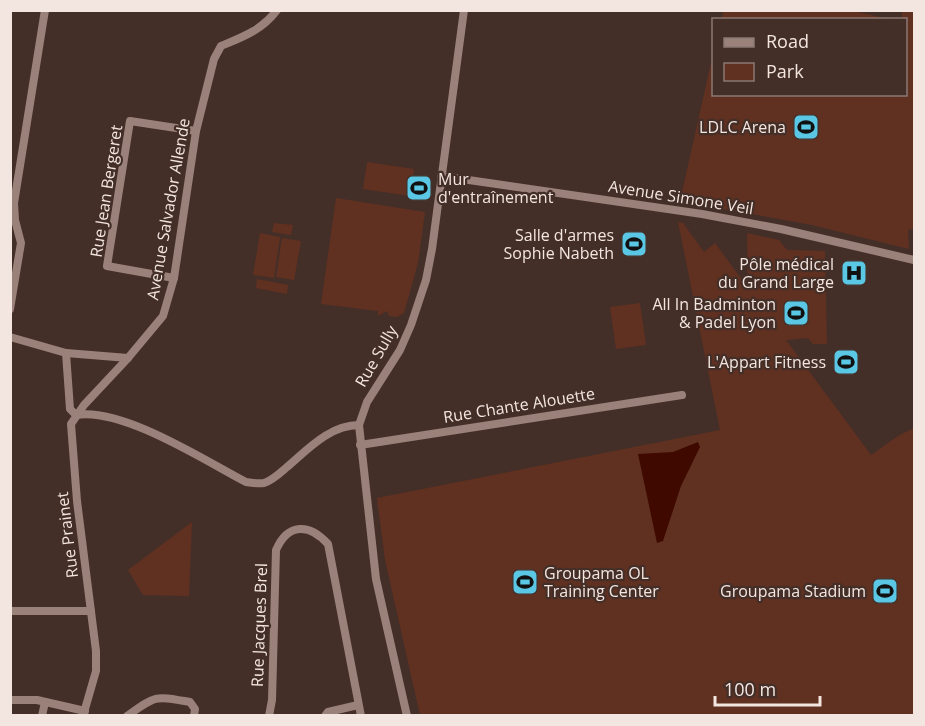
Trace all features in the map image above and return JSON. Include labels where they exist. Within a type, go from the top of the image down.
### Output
[{"type":"street","points":[[10,309],[21,243],[13,221],[14,203],[45,10]]},
{"type":"street","name":"Avenue Salvador Allende","points":[[76,415],[163,316],[174,278],[196,131],[214,59],[221,46],[249,35],[267,23],[277,10]]},
{"type":"street","name":"Rue Sully","points":[[407,716],[376,579],[359,425],[367,402],[400,350],[426,280],[464,10]]},
{"type":"street","name":"Rue Jean Bergeret","points":[[174,278],[107,266],[130,121],[196,131]]},
{"type":"street","name":"Avenue Simone Veil","points":[[441,176],[702,214],[819,237],[915,260]]},
{"type":"street","points":[[10,337],[66,353],[128,358]]},
{"type":"street","name":"Rue Prainet","points":[[66,353],[70,409],[76,415],[71,423],[77,501],[96,651],[96,671],[84,713]]},
{"type":"street","name":"Rue Chante Alouette","points":[[360,445],[682,395]]},
{"type":"street","points":[[76,415],[86,413],[97,415],[154,432],[246,482],[254,483],[267,482],[277,476],[308,449],[337,429],[359,425]]},
{"type":"street","name":"Rue Jacques Brel","points":[[269,716],[272,700],[276,550],[281,538],[295,529],[310,530],[321,536],[328,544],[361,716]]},
{"type":"street","points":[[10,611],[91,611]]},
{"type":"street","points":[[127,716],[151,699],[159,697],[190,702],[195,709],[194,716]]},
{"type":"street","points":[[10,700],[45,702],[84,713]]},
{"type":"street","points":[[42,716],[45,702]]},
{"type":"street","points":[[326,716],[328,712],[358,705]]},
{"type":"green space","points":[[724,10],[849,10],[885,18],[721,18]]},
{"type":"green space","name":"LDLC Arena","points":[[902,11],[914,11],[914,229],[908,230],[909,249],[812,225],[680,201],[712,58],[712,96],[907,96],[907,18],[902,18]]},
{"type":"green space","points":[[367,162],[414,169],[410,196],[363,189]]},
{"type":"green space","points":[[336,198],[425,212],[418,263],[404,313],[397,317],[389,316],[387,311],[378,316],[378,311],[321,304]]},
{"type":"green space","points":[[678,222],[683,223],[704,252],[715,243],[748,288],[747,233],[779,240],[787,250],[825,251],[827,344],[813,344],[808,338],[786,340],[871,455],[914,428],[914,715],[420,715],[385,560],[377,498],[720,430]]},
{"type":"green space","points":[[274,223],[293,225],[291,235],[272,232]]},
{"type":"green space","points":[[260,233],[280,237],[274,278],[253,275]]},
{"type":"green space","points":[[282,238],[301,241],[294,280],[276,277]]},
{"type":"green space","points":[[257,279],[288,285],[287,294],[256,288]]},
{"type":"green space","points":[[640,303],[646,345],[616,349],[610,307]]},
{"type":"green space","points":[[192,522],[189,596],[143,595],[128,570]]},
{"type":"shaded area","points":[[698,442],[700,447],[681,486],[663,541],[657,543],[638,454],[673,452]]},
{"type":"place","name":"LDLC Arena","points":[[806,127]]},
{"type":"place","name":"Mur d'entraînement","points":[[419,188]]},
{"type":"place","name":"Salle d'armes Sophie Nabeth","points":[[634,244]]},
{"type":"place","name":"Pôle médical du Grand Large","points":[[854,273]]},
{"type":"place","name":"All In Badminton & Padel Lyon","points":[[796,313]]},
{"type":"place","name":"L'Appart Fitness","points":[[846,362]]},
{"type":"place","name":"Groupama OL Training Center","points":[[525,582]]},
{"type":"place","name":"Groupama Stadium","points":[[885,591]]}]
